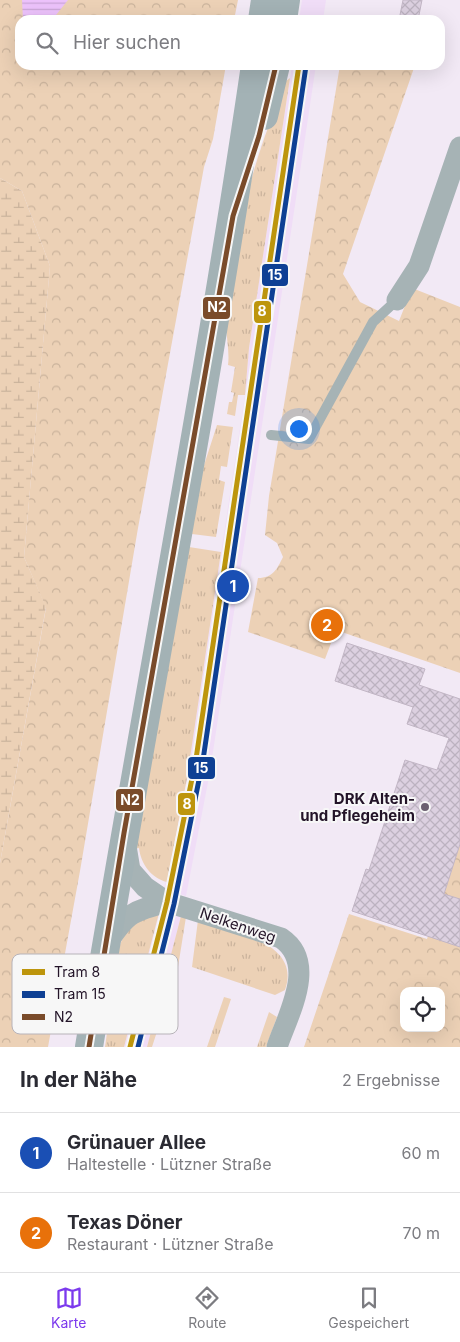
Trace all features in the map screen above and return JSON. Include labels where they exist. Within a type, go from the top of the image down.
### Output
[{"type":"main road","points":[[263,15],[265,0]]},
{"type":"main road","points":[[283,15],[286,0]]},
{"type":"main road","points":[[105,954],[124,833],[233,216],[254,70]]},
{"type":"main road","points":[[233,216],[258,136],[275,70]]},
{"type":"main road","points":[[89,1047],[91,1034]]},
{"type":"street","points":[[397,300],[419,266],[460,146]]},
{"type":"street","name":"Nelkenweg","points":[[124,833],[130,870],[145,887],[167,902],[281,938],[291,945],[297,955],[300,977],[277,1047]]},
{"type":"street","points":[[106,946],[123,919],[145,908],[167,902]]},
{"type":"lane","points":[[271,435],[309,439],[373,322],[397,300]]},
{"type":"shaded area","points":[[22,0],[68,0],[56,15],[23,15]]},
{"type":"shaded area","points":[[302,0],[326,0],[324,15],[300,15]]},
{"type":"shaded area","points":[[291,70],[315,70],[210,772],[186,896],[164,889],[187,778],[245,395],[249,348]]},
{"type":"shaded area","points":[[159,913],[181,916],[171,954],[148,954]]},
{"type":"shaded area","points":[[127,1034],[151,1034],[147,1047],[124,1047]]},
{"type":"green space","points":[[0,0],[238,0],[235,15],[15,15],[15,70],[225,70],[213,139],[204,167],[138,528],[65,954],[12,954],[12,1034],[50,1034],[48,1047],[0,1047],[0,863],[46,608],[24,557],[50,266],[22,191],[0,178]]},
{"type":"green space","points":[[339,70],[413,70],[343,274],[360,302],[399,321],[412,288],[460,307],[460,673],[336,630],[325,659],[248,632],[258,578],[271,575],[283,557],[277,543],[265,535],[269,496]]},
{"type":"green space","points":[[290,78],[249,348],[245,395],[238,395],[235,416],[227,414],[229,402],[232,402],[234,393],[231,392],[235,367],[228,365],[227,326],[237,254],[255,165],[286,81]]},
{"type":"green space","points":[[0,178],[22,191],[50,266],[24,557],[46,607],[0,863]]},
{"type":"green space","points":[[217,425],[233,427],[227,467],[221,466],[219,480],[225,482],[216,537],[192,534],[196,490]]},
{"type":"green space","points":[[189,547],[221,552],[187,778],[167,882],[152,874],[142,860],[139,848],[135,849]]},
{"type":"green space","points":[[460,843],[460,1047],[304,1047],[349,914],[427,939]]},
{"type":"green space","points":[[159,913],[148,954],[118,954],[125,933],[133,924]]},
{"type":"green space","points":[[181,916],[186,917],[178,967],[178,954],[171,954]]},
{"type":"green space","points":[[198,920],[245,935],[274,949],[283,960],[287,973],[285,990],[275,995],[192,967]]},
{"type":"green space","points":[[224,997],[231,999],[215,1047],[207,1047]]},
{"type":"green space","points":[[269,1012],[277,1017],[266,1047],[257,1047]]},
{"type":"green space","points":[[107,1034],[127,1034],[124,1047],[105,1047]]},
{"type":"green space","points":[[150,1034],[156,1034],[152,1047],[147,1047]]},
{"type":"building","points":[[403,0],[422,0],[419,15],[400,15]]},
{"type":"building","points":[[322,614],[337,620],[331,635],[316,630]]},
{"type":"building","name":"DRK Alten- und Pflegeheim","points":[[347,643],[425,669],[419,685],[460,699],[460,844],[444,894],[460,899],[460,947],[352,911],[366,869],[369,870],[405,760],[437,770],[449,738],[407,724],[413,707],[335,681]]},
{"type":"tram line","name":"8","points":[[154,954],[167,902],[196,759],[298,70]]},
{"type":"tram line","name":"15","points":[[161,954],[174,904],[203,760],[305,70]]},
{"type":"tram line","name":"8","points":[[130,1047],[133,1034]]},
{"type":"tram line","name":"15","points":[[138,1047],[141,1034]]},
{"type":"transit line","name":"N2","points":[[104,954],[233,216],[259,136],[275,70]]},
{"type":"transit line","name":"N2","points":[[89,1047],[91,1034]]},
{"type":"place","name":"Grünauer Allee","points":[[233,586]]},
{"type":"place","name":"Texas Döner","points":[[327,625]]},
{"type":"place","name":"DRK Alten- und Pflegeheim","points":[[425,807]]}]
